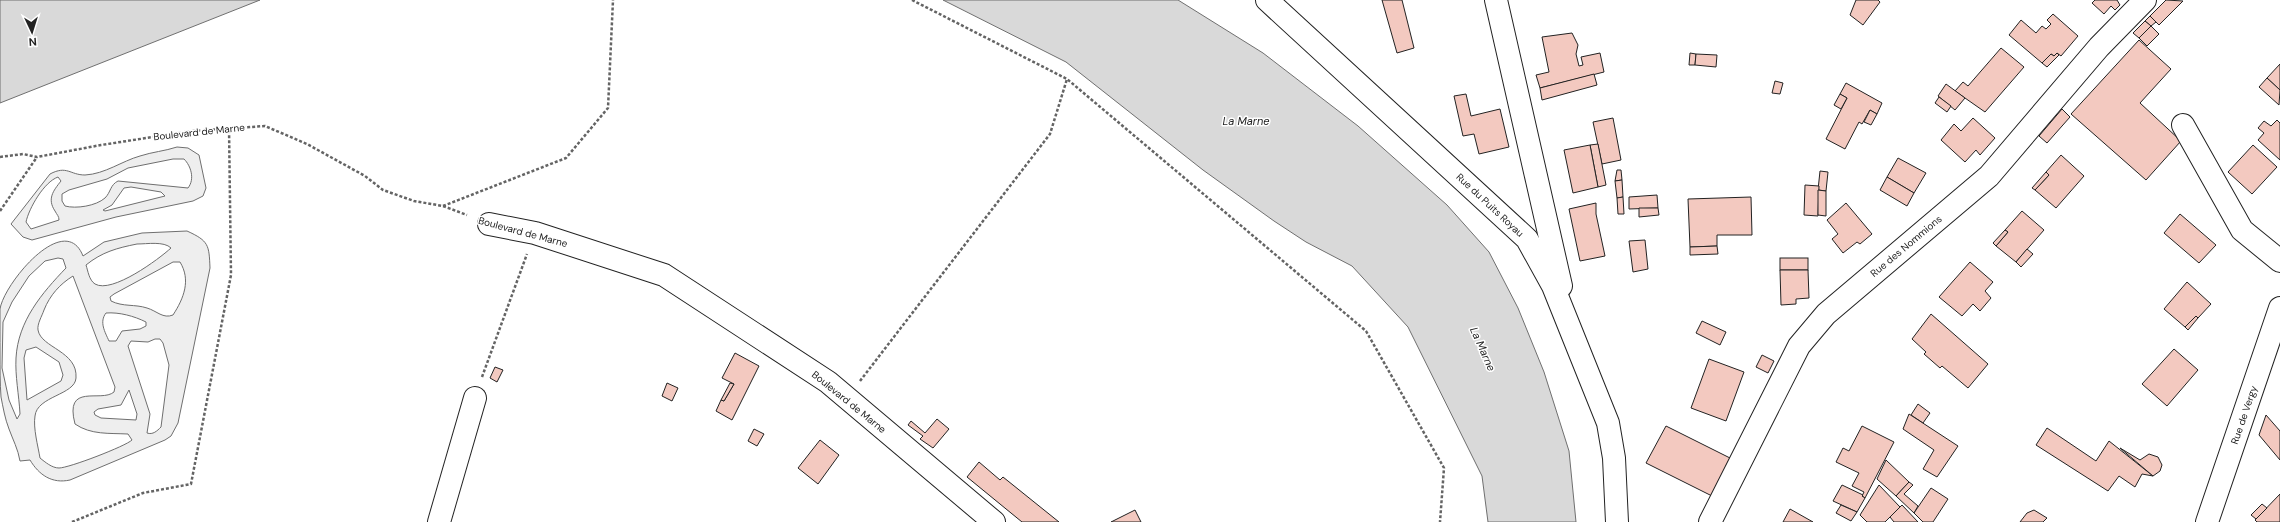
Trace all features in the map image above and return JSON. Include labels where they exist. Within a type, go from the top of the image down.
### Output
[{"type":"street","name":"Rue du Puits Royau","points":[[1267,0],[1527,239],[1553,286],[1608,423],[1614,458],[1617,522]]},
{"type":"street","points":[[1496,0],[1571,328]]},
{"type":"street","name":"Rue des Nommions","points":[[1710,522],[1784,376],[1804,341],[1826,314],[1989,176],[2099,47],[2145,0]]},
{"type":"street","points":[[2183,125],[2242,230],[2280,261]]},
{"type":"street","name":"Boulevard de Marne","points":[[489,224],[535,233],[664,275],[828,382],[994,522]]},
{"type":"street","name":"Rue de Vergy","points":[[2207,522],[2280,308]]},
{"type":"street","points":[[439,522],[475,398]]},
{"type":"path","points":[[443,206],[566,158],[608,108],[613,0]]},
{"type":"path","points":[[912,0],[1067,79],[1366,331],[1444,468],[1440,522]]},
{"type":"path","points":[[847,398],[1050,134],[1067,79]]},
{"type":"path","name":"Boulevard de Marne","points":[[0,157],[23,154],[37,157],[101,145],[229,127],[265,126],[308,144],[365,176],[383,190],[414,201],[443,206],[489,224]]},
{"type":"path","points":[[72,522],[143,493],[191,484],[231,275],[229,127]]},
{"type":"path","points":[[0,211],[37,157]]},
{"type":"path","points":[[475,398],[535,233]]},
{"type":"shaded area","points":[[172,148],[188,148],[199,155],[206,188],[203,196],[193,201],[116,217],[32,240],[23,237],[11,224],[50,174],[56,171],[65,170],[80,175],[92,174],[149,153]],"holes":[[[173,159],[184,159],[189,165],[192,177],[188,188],[118,181],[113,184],[105,198],[96,203],[86,206],[70,207],[65,206],[62,201],[62,194],[69,190],[107,179],[128,168]],[[58,177],[61,181],[53,192],[51,199],[51,203],[59,220],[31,229],[26,222],[30,210],[38,196],[53,180]],[[131,187],[161,192],[165,196],[105,211],[103,210],[112,205],[124,188]]]},
{"type":"shaded area","points":[[187,231],[204,241],[209,254],[210,268],[178,423],[171,436],[165,440],[70,480],[57,481],[42,474],[30,460],[20,461],[5,417],[1,397],[0,370],[0,309],[4,297],[12,283],[23,269],[36,256],[50,246],[63,241],[74,244],[83,256],[104,242],[142,233]],"holes":[[[155,243],[164,244],[171,248],[146,267],[123,280],[103,286],[95,284],[90,278],[86,265],[110,251],[137,244]],[[58,258],[63,259],[66,268],[40,298],[26,320],[21,332],[16,358],[20,414],[17,419],[9,400],[2,368],[3,322],[12,302],[29,276],[45,261]],[[173,262],[180,262],[186,282],[183,296],[173,315],[166,316],[151,309],[116,303],[111,301],[110,297]],[[73,276],[115,387],[114,392],[108,395],[86,396],[79,398],[75,403],[73,411],[75,424],[81,428],[94,432],[128,434],[132,440],[97,456],[65,467],[56,468],[40,458],[35,431],[35,416],[37,409],[42,404],[74,384],[76,378],[75,369],[66,356],[45,341],[38,328],[46,305],[56,290]],[[106,313],[121,314],[146,322],[146,326],[140,329],[122,331],[116,341],[109,341],[103,327],[103,320]],[[155,339],[160,339],[163,343],[169,365],[161,427],[153,433],[147,433],[150,414],[128,346],[131,341],[148,342]],[[36,347],[59,362],[63,375],[61,381],[27,400],[24,358],[26,350]],[[129,390],[137,414],[136,420],[101,418],[95,415],[94,412],[98,409],[121,405]]]},
{"type":"water","points":[[0,0],[260,0],[0,103]]},
{"type":"water","name":"La Marne","points":[[943,0],[1178,0],[1263,53],[1358,126],[1447,205],[1489,252],[1518,308],[1544,372],[1569,451],[1576,522],[1488,522],[1482,476],[1408,327],[1352,266],[1306,242],[1274,221],[1203,170],[1066,62]]},
{"type":"building","points":[[1382,0],[1402,0],[1414,48],[1397,53]]},
{"type":"building","points":[[1856,0],[1878,0],[1880,2],[1863,25],[1850,15]]},
{"type":"building","points":[[2095,0],[2117,0],[2120,5],[2115,10],[2111,6],[2104,14],[2092,3]]},
{"type":"building","points":[[2166,0],[2183,1],[2159,25],[2150,16]]},
{"type":"building","points":[[2053,14],[2078,36],[2061,56],[2057,53],[2054,56],[2051,54],[2042,63],[2009,35],[2021,20],[2036,33],[2042,26],[2046,29],[2051,24],[2047,20]]},
{"type":"building","points":[[2150,16],[2156,22],[2151,26],[2145,21]]},
{"type":"building","points":[[2145,21],[2151,26],[2139,38],[2133,33]]},
{"type":"building","points":[[2151,26],[2159,34],[2147,46],[2139,38]]},
{"type":"building","points":[[1572,33],[1578,45],[1576,54],[1579,66],[1583,65],[1581,57],[1600,53],[1604,72],[1540,88],[1536,75],[1549,72],[1542,37]]},
{"type":"building","points":[[2139,40],[2171,69],[2140,103],[2181,141],[2146,180],[2071,114]]},
{"type":"building","points":[[2001,48],[2024,67],[1985,112],[1955,91],[1963,82],[1968,86]]},
{"type":"building","points":[[1690,53],[1696,54],[1695,65],[1689,65]]},
{"type":"building","points":[[2057,53],[2059,55],[2047,67],[2042,63],[2051,54],[2054,56]]},
{"type":"building","points":[[1696,54],[1717,55],[1716,67],[1695,65]]},
{"type":"building","points":[[2280,64],[2280,90],[2267,78]]},
{"type":"building","points":[[1594,74],[1597,85],[1542,100],[1540,88]]},
{"type":"building","points":[[2267,78],[2280,90],[2279,105],[2259,87]]},
{"type":"building","points":[[1775,81],[1783,83],[1780,94],[1772,93]]},
{"type":"building","points":[[1846,83],[1882,103],[1877,114],[1870,110],[1862,124],[1859,122],[1845,149],[1826,139],[1847,98],[1840,94]]},
{"type":"building","points":[[1946,84],[1965,98],[1955,110],[1938,96]]},
{"type":"building","points":[[1466,94],[1471,116],[1500,109],[1509,147],[1479,154],[1474,134],[1463,136],[1454,96]]},
{"type":"building","points":[[1840,94],[1847,98],[1841,109],[1834,105]]},
{"type":"building","points":[[1939,97],[1951,106],[1947,112],[1935,103]]},
{"type":"building","points":[[2062,109],[2070,117],[2047,143],[2039,136]]},
{"type":"building","points":[[1870,110],[1877,114],[1871,125],[1864,122]]},
{"type":"building","points":[[1613,118],[1621,160],[1602,164],[1593,122]]},
{"type":"building","points":[[1973,118],[1995,138],[1980,155],[1976,150],[1965,162],[1941,140],[1954,124],[1961,131]]},
{"type":"building","points":[[2277,120],[2280,123],[2280,160],[2258,140],[2264,133],[2258,128],[2264,121],[2271,126]]},
{"type":"building","points":[[1598,144],[1606,185],[1598,187],[1590,145]]},
{"type":"building","points":[[1590,145],[1598,187],[1573,193],[1564,150]]},
{"type":"building","points":[[2253,145],[2277,167],[2252,194],[2228,172]]},
{"type":"building","points":[[2061,155],[2084,176],[2056,208],[2035,190],[2049,175],[2046,172]]},
{"type":"building","points":[[1898,158],[1926,173],[1914,193],[1887,177]]},
{"type":"building","points":[[1617,170],[1621,170],[1622,180],[1615,181]]},
{"type":"building","points":[[1820,171],[1828,172],[1826,191],[1818,190]]},
{"type":"building","points":[[2046,172],[2049,175],[2035,190],[2032,188]]},
{"type":"building","points":[[1887,177],[1914,193],[1907,206],[1880,190]]},
{"type":"building","points":[[1622,180],[1623,197],[1617,198],[1615,181]]},
{"type":"building","points":[[1805,185],[1819,186],[1818,216],[1804,215]]},
{"type":"building","points":[[1818,190],[1826,191],[1826,216],[1818,215]]},
{"type":"building","points":[[1657,195],[1658,208],[1629,209],[1629,197]]},
{"type":"building","points":[[1623,197],[1624,214],[1618,214],[1617,198]]},
{"type":"building","points":[[1751,197],[1752,235],[1717,235],[1717,246],[1690,247],[1688,199]]},
{"type":"building","points":[[1596,203],[1596,214],[1605,256],[1580,261],[1569,209]]},
{"type":"building","points":[[1846,203],[1872,234],[1860,244],[1857,242],[1843,253],[1832,239],[1838,234],[1827,220]]},
{"type":"building","points":[[1639,208],[1658,208],[1659,215],[1639,217]]},
{"type":"building","points":[[2022,211],[2044,230],[2016,262],[1996,246],[2008,232],[2005,230]]},
{"type":"building","points":[[2180,214],[2216,245],[2199,263],[2164,233]]},
{"type":"building","points":[[2005,230],[2008,232],[1996,246],[1993,243]]},
{"type":"building","points":[[1645,240],[1648,269],[1633,272],[1629,241]]},
{"type":"building","points":[[1717,246],[1718,254],[1690,255],[1690,247]]},
{"type":"building","points":[[2027,249],[2033,254],[2021,267],[2016,262]]},
{"type":"building","points":[[1780,258],[1808,258],[1808,270],[1780,270]]},
{"type":"building","points":[[1970,262],[1993,282],[1985,291],[1991,298],[1980,311],[1973,304],[1962,316],[1939,297]]},
{"type":"building","points":[[1780,270],[1808,270],[1809,298],[1796,299],[1796,304],[1781,305]]},
{"type":"building","points":[[2187,282],[2211,304],[2198,318],[2196,316],[2185,327],[2164,309]]},
{"type":"building","points":[[1931,314],[1988,364],[1968,388],[1942,366],[1940,368],[1924,354],[1926,352],[1912,339]]},
{"type":"building","points":[[2196,316],[2198,318],[2188,330],[2185,327]]},
{"type":"building","points":[[1702,321],[1726,332],[1720,345],[1696,333]]},
{"type":"building","points":[[2174,349],[2198,370],[2167,406],[2142,384]]},
{"type":"building","points":[[735,353],[759,366],[732,420],[716,411],[721,400],[724,401],[734,384],[722,378]]},
{"type":"building","points":[[1762,355],[1774,361],[1768,373],[1756,367]]},
{"type":"building","points":[[1709,359],[1744,372],[1726,421],[1691,408]]},
{"type":"building","points":[[495,367],[503,370],[497,382],[490,378]]},
{"type":"building","points":[[667,383],[678,388],[672,401],[662,396]]},
{"type":"building","points":[[730,383],[734,384],[724,401],[721,400]]},
{"type":"building","points":[[1918,404],[1930,413],[1923,423],[1911,415]]},
{"type":"building","points":[[1909,414],[1958,446],[1937,477],[1923,469],[1934,450],[1903,429]]},
{"type":"building","points":[[2266,415],[2280,431],[2280,460],[2259,435]]},
{"type":"building","points":[[937,419],[949,429],[933,448],[920,439],[923,436],[908,425],[911,421],[925,433]]},
{"type":"building","points":[[1666,426],[1730,458],[1712,496],[1646,463]]},
{"type":"building","points":[[1862,426],[1894,442],[1865,498],[1862,496],[1864,492],[1852,486],[1859,473],[1836,462],[1843,448],[1849,451]]},
{"type":"building","points":[[2047,428],[2096,461],[2109,441],[2153,476],[2142,474],[2135,487],[2119,476],[2108,491],[2036,445]]},
{"type":"building","points":[[754,429],[764,434],[757,446],[748,441]]},
{"type":"building","points":[[820,440],[839,455],[818,484],[798,468]]},
{"type":"building","points":[[2120,448],[2140,460],[2149,454],[2158,457],[2162,465],[2160,471],[2153,476]]},
{"type":"building","points":[[1886,460],[1909,482],[1896,496],[1877,479]]},
{"type":"building","points":[[979,462],[1000,480],[1003,477],[1059,522],[1022,522],[967,477]]},
{"type":"building","points":[[1909,482],[1913,485],[1904,494],[1918,506],[1914,513],[1896,496]]},
{"type":"building","points":[[1842,485],[1863,495],[1862,496],[1865,498],[1857,512],[1833,501]]},
{"type":"building","points":[[1879,485],[1900,507],[1885,522],[1867,522],[1860,515]]},
{"type":"building","points":[[1931,488],[1948,499],[1933,522],[1923,522],[1914,513]]},
{"type":"building","points":[[2280,494],[2280,522],[2257,522],[2255,520]]},
{"type":"building","points":[[2262,504],[2267,508],[2256,519],[2251,515]]},
{"type":"building","points":[[1841,505],[1857,512],[1851,521],[1836,513]]},
{"type":"building","points":[[1902,505],[1918,522],[1894,522],[1890,517]]},
{"type":"building","points":[[1790,509],[1813,522],[1783,522]]},
{"type":"building","points":[[1135,510],[1141,522],[1111,522]]},
{"type":"building","points":[[2034,510],[2047,518],[2043,522],[2020,522],[2027,513]]}]
